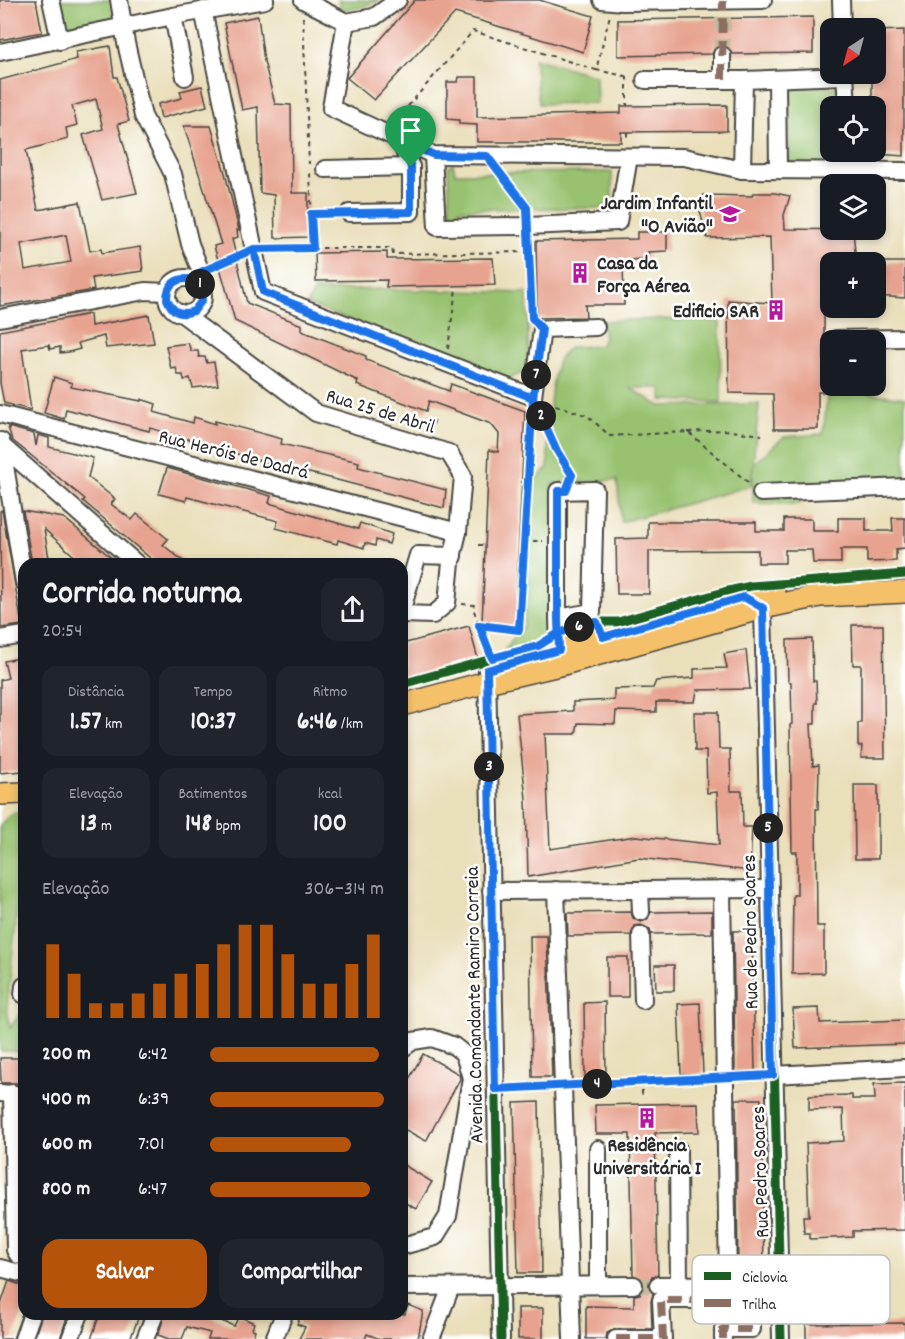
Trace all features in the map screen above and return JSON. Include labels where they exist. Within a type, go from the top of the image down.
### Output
[{"type":"main road","points":[[408,691],[744,597],[795,591],[820,596]]},
{"type":"main road","points":[[408,702],[487,668],[564,664],[763,608],[820,596],[905,592]]},
{"type":"main road","points":[[0,794],[18,793]]},
{"type":"main road","points":[[0,805],[18,805]]},
{"type":"street","points":[[51,0],[60,41]]},
{"type":"street","points":[[119,0],[143,116],[173,174],[216,339]]},
{"type":"street","points":[[0,52],[203,10],[265,0]]},
{"type":"street","points":[[303,0],[346,22],[374,17],[398,0]]},
{"type":"street","points":[[617,1],[727,5],[763,0]]},
{"type":"street","points":[[841,0],[842,18]]},
{"type":"street","points":[[203,10],[263,292],[533,398],[542,329],[596,327]]},
{"type":"street","points":[[173,16],[185,77]]},
{"type":"street","points":[[346,22],[331,108],[392,138],[434,155],[684,157],[742,170],[905,171]]},
{"type":"street","points":[[722,55],[722,79]]},
{"type":"street","points":[[645,80],[744,80],[820,76]]},
{"type":"street","points":[[777,79],[778,170]]},
{"type":"street","points":[[742,170],[744,80]]},
{"type":"street","points":[[349,213],[411,212],[411,167],[392,138]]},
{"type":"street","points":[[434,155],[437,226],[528,226],[618,222],[629,157]]},
{"type":"street","points":[[850,162],[850,170]]},
{"type":"street","points":[[325,169],[411,167]]},
{"type":"street","points":[[190,244],[186,264],[171,286],[167,299],[170,305],[181,313],[194,311],[201,286]]},
{"type":"street","points":[[0,318],[171,286],[189,279],[201,286]]},
{"type":"street","name":"Rua 25 de Abril","points":[[181,313],[316,413],[449,453],[463,477],[458,532],[447,603],[433,615],[408,614]]},
{"type":"street","points":[[886,338],[905,338]]},
{"type":"street","name":"Rua Heróis de Dadrá","points":[[0,414],[458,532]]},
{"type":"street","points":[[0,442],[6,500],[19,558]]},
{"type":"street","points":[[0,442],[130,558]]},
{"type":"street","points":[[761,493],[905,487]]},
{"type":"street","points":[[559,650],[558,491],[595,490],[592,612],[603,637]]},
{"type":"street","points":[[408,586],[418,555],[453,556]]},
{"type":"street","points":[[744,597],[763,608]]},
{"type":"street","name":"Rua de Pedro Soares","points":[[763,608],[773,1075]]},
{"type":"street","points":[[558,618],[592,612]]},
{"type":"street","points":[[0,639],[18,636]]},
{"type":"street","name":"Avenida Comandante Ramiro Correia","points":[[487,668],[501,1339]]},
{"type":"street","points":[[492,891],[769,889]]},
{"type":"street","points":[[640,890],[641,912]]},
{"type":"street","points":[[723,890],[727,1255]]},
{"type":"street","points":[[556,891],[561,1085],[572,1286],[572,1339]]},
{"type":"street","points":[[641,934],[643,1000]]},
{"type":"street","points":[[408,1045],[413,1041],[432,1038],[454,1046],[464,1054],[471,1078],[448,1216],[435,1237],[408,1244]]},
{"type":"street","points":[[773,1075],[905,1068]]},
{"type":"street","name":"Rua Pedro Soares","points":[[773,1075],[779,1255]]},
{"type":"street","points":[[12,1094],[15,1250],[18,1255]]},
{"type":"street","points":[[598,1149],[598,1285]]},
{"type":"street","points":[[678,1149],[679,1285]]},
{"type":"street","points":[[2,1273],[18,1274]]},
{"type":"street","points":[[408,1287],[634,1285]]},
{"type":"street","points":[[658,1285],[692,1285]]},
{"type":"street","points":[[431,1339],[451,1287]]},
{"type":"street","points":[[616,1339],[663,1339],[662,1300],[692,1300]]},
{"type":"street","points":[[23,1339],[30,1320]]},
{"type":"street","points":[[70,1339],[78,1320]]},
{"type":"street","points":[[145,1339],[153,1320]]},
{"type":"street","points":[[274,1339],[282,1320]]},
{"type":"street","points":[[723,1339],[723,1329],[752,1329],[752,1324]]},
{"type":"street","name":"Rua Pedro Soares","points":[[781,1324],[781,1339]]},
{"type":"path","points":[[303,0],[313,248]]},
{"type":"path","points":[[596,70],[617,1]]},
{"type":"path","points":[[392,138],[473,31],[596,70],[645,80]]},
{"type":"path","points":[[627,76],[627,106]]},
{"type":"path","points":[[487,156],[527,208],[532,318],[542,329]]},
{"type":"path","points":[[311,214],[349,213]]},
{"type":"path","points":[[201,286],[254,249],[392,248],[393,254],[530,252]]},
{"type":"path","points":[[447,364],[456,288]]},
{"type":"path","points":[[533,398],[588,416],[610,436],[724,430],[762,435]]},
{"type":"path","points":[[533,398],[557,451],[572,475],[566,491]]},
{"type":"path","points":[[479,625],[519,630],[533,398]]},
{"type":"path","points":[[688,432],[761,493]]},
{"type":"path","points":[[518,545],[558,541]]},
{"type":"path","points":[[478,545],[485,545]]},
{"type":"path","points":[[474,605],[487,668],[504,655]]},
{"type":"path","points":[[495,1089],[773,1075]]},
{"type":"path","points":[[642,1081],[642,1096]]},
{"type":"green space","points":[[59,0],[113,0],[117,18],[65,29]]},
{"type":"green space","points":[[338,0],[380,0],[363,7],[342,10]]},
{"type":"green space","points":[[534,58],[596,76],[597,103],[539,104]]},
{"type":"green space","points":[[789,87],[837,87],[837,96],[820,96],[820,162],[837,163],[789,163]]},
{"type":"green space","points":[[453,163],[455,173],[612,172],[612,208],[459,209],[458,222],[450,221],[448,167]]},
{"type":"green space","points":[[383,289],[527,293],[529,370],[506,380],[307,304],[314,291]]},
{"type":"green space","points":[[661,319],[720,322],[721,402],[662,400],[662,388],[630,388],[660,406],[759,404],[753,464],[784,437],[823,434],[827,396],[886,396],[905,398],[905,483],[801,485],[800,504],[753,503],[753,466],[751,486],[621,522],[617,480],[553,484],[553,628],[545,640],[505,649],[524,625],[531,483],[548,468],[548,429],[555,372],[559,359],[570,347],[600,346],[604,339],[602,321]]},
{"type":"green space","points":[[18,812],[18,901],[7,1008],[10,1028],[18,1017],[18,1051],[0,1051],[0,825],[12,813]]},
{"type":"building","points":[[0,0],[36,0],[42,32],[0,40]]},
{"type":"building","points":[[415,0],[539,0],[593,16],[583,52],[455,13],[374,100],[347,78]]},
{"type":"building","points":[[258,16],[264,61],[275,104],[291,105],[292,193],[308,193],[308,237],[275,238],[274,195],[260,193],[258,107],[242,110],[224,23]]},
{"type":"building","points":[[813,17],[813,53],[732,54],[728,46],[721,45],[716,46],[712,54],[618,56],[618,20]]},
{"type":"building","points":[[904,30],[904,156],[886,155],[886,96],[872,96],[872,84],[886,84],[886,31]]},
{"type":"building","points":[[110,46],[114,77],[117,77],[129,121],[118,124],[137,193],[102,200],[83,135],[103,129],[96,99],[72,106],[77,125],[66,128],[68,139],[26,150],[38,210],[80,202],[90,251],[101,249],[102,253],[140,247],[143,271],[92,278],[94,290],[0,306],[0,80],[77,59],[76,52]],"holes":[[[66,235],[71,262],[25,270],[21,244]]]},
{"type":"building","points":[[459,77],[477,77],[477,117],[621,113],[621,106],[727,105],[727,131],[621,132],[621,142],[477,142],[477,125],[459,124],[459,120],[447,119],[447,82],[458,82]]},
{"type":"building","points":[[202,86],[207,106],[161,118],[158,104],[182,98],[180,91]]},
{"type":"building","points":[[184,126],[211,126],[239,230],[237,230],[238,237],[232,239],[247,303],[302,325],[302,331],[366,356],[366,360],[449,391],[451,384],[525,411],[517,628],[482,624],[489,450],[498,452],[499,434],[491,424],[429,401],[426,411],[357,385],[358,381],[235,321],[214,246],[221,244]]},
{"type":"building","name":"Edificio SAR","points":[[753,193],[775,193],[790,196],[784,215],[785,229],[820,230],[820,240],[854,240],[855,252],[820,252],[820,318],[824,318],[824,330],[820,330],[818,429],[774,429],[773,394],[729,393],[728,300],[772,303],[770,237],[707,238],[700,211],[703,195],[752,196]]},
{"type":"building","name":"Casa da Força Aérea","points":[[637,232],[667,232],[667,251],[648,252],[648,258],[623,261],[624,305],[585,305],[586,317],[537,318],[536,241],[637,239]]},
{"type":"building","points":[[387,252],[387,259],[493,258],[495,285],[386,287],[387,280],[316,281],[315,253]]},
{"type":"building","points":[[886,262],[905,262],[905,298],[886,297]]},
{"type":"building","points":[[90,314],[91,326],[149,315],[154,343],[106,348],[104,336],[78,343],[80,349],[69,352],[60,353],[60,347],[50,349],[49,345],[22,349],[31,410],[4,403],[0,383],[0,331]]},
{"type":"building","points":[[188,343],[191,351],[198,351],[199,357],[205,357],[207,363],[214,362],[218,385],[193,388],[190,378],[184,380],[183,375],[178,375],[176,368],[171,369],[166,346]]},
{"type":"building","points":[[54,377],[72,383],[71,387],[141,401],[141,399],[156,404],[154,412],[193,423],[194,417],[215,424],[215,421],[282,439],[281,444],[359,462],[358,467],[446,490],[444,508],[275,465],[150,428],[149,431],[66,409],[64,419],[44,413]]},
{"type":"building","points":[[8,427],[34,434],[36,446],[38,435],[49,438],[49,447],[93,458],[88,477],[115,499],[111,504],[132,520],[137,514],[168,539],[163,545],[179,558],[150,558],[83,501],[85,499],[12,440]]},
{"type":"building","points":[[167,468],[271,496],[269,503],[358,529],[360,523],[392,534],[389,544],[376,540],[375,546],[365,543],[364,548],[338,540],[337,544],[276,528],[278,521],[187,497],[186,501],[159,494]]},
{"type":"building","points":[[2,510],[18,602],[18,626],[1,628],[0,511]]},
{"type":"building","points":[[23,511],[64,518],[112,558],[76,558],[44,529],[49,558],[31,558]]},
{"type":"building","points":[[838,518],[866,518],[866,531],[893,531],[892,518],[905,518],[905,548],[896,549],[896,561],[867,562],[867,549],[841,549],[841,563],[813,563],[812,550],[785,550],[785,563],[758,563],[758,550],[649,551],[649,594],[617,594],[616,539],[648,538],[648,522],[756,522],[756,531],[784,531],[784,519],[812,519],[812,531],[838,531]]},
{"type":"building","points":[[852,625],[883,625],[885,758],[861,758],[862,746],[858,746],[858,723],[861,723],[861,665],[853,665]]},
{"type":"building","points":[[469,626],[478,659],[408,678],[408,642]]},
{"type":"building","points":[[812,639],[813,681],[816,681],[817,703],[815,703],[815,724],[811,724],[813,766],[819,765],[818,809],[816,809],[817,926],[824,926],[824,973],[792,974],[793,895],[797,895],[797,852],[792,852],[790,725],[792,724],[787,640]]},
{"type":"building","points":[[746,650],[750,689],[697,690],[695,702],[656,702],[656,712],[616,711],[615,724],[578,723],[576,734],[545,734],[550,849],[636,836],[719,845],[717,792],[707,793],[706,751],[695,751],[694,712],[718,712],[719,749],[730,749],[731,791],[742,791],[743,827],[752,827],[750,871],[639,858],[528,877],[526,799],[517,714],[573,711],[573,702],[614,700],[614,689],[653,688],[656,681],[694,678],[694,669],[727,668],[724,654]]},
{"type":"building","points":[[18,658],[18,772],[0,773],[0,680],[8,678],[4,661]]},
{"type":"building","points":[[854,785],[878,785],[878,859],[855,859]]},
{"type":"building","points":[[712,911],[712,933],[651,934],[650,929],[641,925],[635,926],[631,935],[568,936],[567,913],[631,912],[633,918],[641,922],[647,920],[651,912]]},
{"type":"building","points":[[733,931],[752,931],[755,1071],[735,1072]]},
{"type":"building","points":[[530,936],[547,936],[552,1077],[532,1077]]},
{"type":"building","points":[[607,957],[628,957],[628,997],[607,997]]},
{"type":"building","points":[[655,965],[674,965],[674,991],[656,991]]},
{"type":"building","points":[[605,1002],[606,1078],[585,1079],[584,1003]]},
{"type":"building","points":[[700,1003],[703,1074],[681,1074],[678,1004]]},
{"type":"building","points":[[819,1008],[820,1023],[905,1020],[905,1044],[795,1048],[793,1009]]},
{"type":"building","points":[[423,1054],[459,1074],[460,1079],[426,1141],[408,1131],[408,1081]]},
{"type":"building","points":[[0,1058],[18,1058],[18,1083],[1,1083]]},
{"type":"building","points":[[905,1083],[905,1230],[853,1231],[853,1237],[810,1239],[810,1233],[804,1233],[803,1216],[809,1216],[806,1143],[844,1141],[843,1109],[809,1110],[809,1096],[852,1095],[852,1099],[875,1099],[874,1084]]},
{"type":"building","points":[[736,1099],[761,1099],[764,1255],[738,1255]]},
{"type":"building","points":[[539,1102],[542,1273],[518,1273],[514,1103]]},
{"type":"building","points":[[698,1103],[699,1132],[655,1133],[658,1275],[652,1276],[648,1285],[653,1294],[652,1329],[615,1329],[607,1333],[606,1339],[586,1339],[586,1306],[634,1307],[634,1295],[640,1294],[644,1285],[643,1279],[633,1275],[630,1134],[596,1134],[595,1105]]},
{"type":"building","points":[[408,1168],[432,1182],[416,1209],[408,1204]]},
{"type":"building","points":[[9,1281],[18,1284],[20,1320],[13,1339],[0,1339],[0,1307]]},
{"type":"building","points":[[408,1305],[423,1311],[418,1339],[380,1339],[367,1334],[365,1339],[299,1339],[305,1327],[297,1324],[299,1320],[408,1320]]},
{"type":"building","points":[[518,1308],[543,1308],[543,1339],[518,1339]]},
{"type":"building","points":[[40,1320],[66,1320],[60,1339],[34,1339]]},
{"type":"building","points":[[98,1320],[138,1320],[130,1339],[91,1339]]},
{"type":"building","points":[[163,1320],[219,1320],[234,1326],[237,1320],[248,1320],[254,1323],[252,1329],[255,1330],[252,1339],[208,1339],[210,1333],[187,1327],[182,1339],[169,1339],[158,1335]]},
{"type":"building","points":[[905,1323],[905,1339],[806,1339],[806,1324]]},
{"type":"tunnel","points":[[722,55],[723,17]]},
{"type":"tunnel","points":[[634,1285],[658,1285]]},
{"type":"marked path","points":[[722,79],[723,1]]},
{"type":"marked path","points":[[616,1339],[663,1339],[661,1300],[692,1300]]},
{"type":"marked path","points":[[723,1339],[723,1329],[752,1329],[752,1324]]},
{"type":"cycle path","points":[[408,682],[538,646],[559,633],[593,622],[618,622],[751,586],[905,574]]},
{"type":"cycle path","points":[[744,597],[763,608],[779,1255]]},
{"type":"cycle path","points":[[487,670],[501,1339]]},
{"type":"cycle path","points":[[781,1324],[781,1339]]},
{"type":"place","name":"Jardim Infantil \"O Avião\"","points":[[730,214]]},
{"type":"place","name":"Casa da Força Aérea","points":[[580,273]]},
{"type":"place","name":"Edificio SAR","points":[[776,310]]},
{"type":"place","name":"Residência Universitária I","points":[[647,1118]]},
{"type":"route","points":[[411,167],[400,141],[434,155],[487,156],[527,208],[532,318],[542,329],[533,398],[519,630],[479,625],[492,658],[538,646],[559,633],[593,622],[597,622],[603,637],[744,597],[763,608],[773,1075],[495,1089],[487,670],[559,650],[559,633],[558,618],[558,491],[566,491],[572,475],[557,451],[533,398],[263,292],[254,249],[201,272],[202,300],[194,311],[188,314],[174,310],[167,299],[170,285],[175,281],[182,278],[189,279],[200,286],[201,272],[254,249],[313,248],[311,214],[411,212],[411,167]]}]
